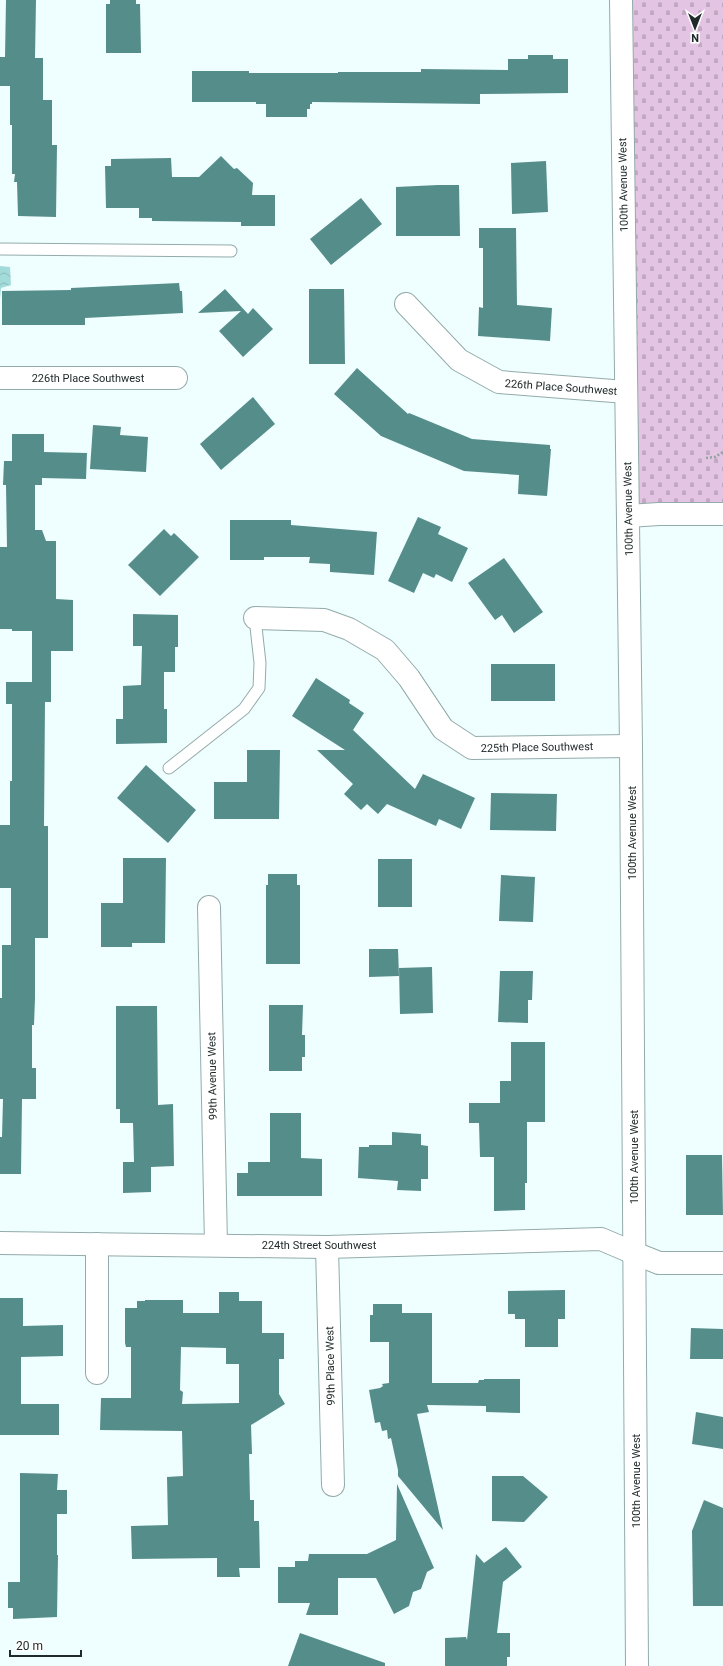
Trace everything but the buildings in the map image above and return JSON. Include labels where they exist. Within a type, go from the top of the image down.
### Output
[{"type":"street","name":"100th Avenue West","points":[[621,0],[631,746],[637,1666]]},
{"type":"street","name":"226th Place Southwest","points":[[406,304],[459,360],[499,382],[626,392]]},
{"type":"street","name":"226th Place Southwest","points":[[0,378],[176,378]]},
{"type":"street","points":[[628,516],[659,514],[723,514]]},
{"type":"street","name":"225th Place Southwest","points":[[255,618],[324,620],[349,629],[385,650],[409,678],[443,729],[472,748],[631,746]]},
{"type":"street","name":"99th Avenue West","points":[[209,907],[216,1245]]},
{"type":"street","name":"224th Street Southwest","points":[[0,1243],[327,1247],[601,1239],[659,1264],[723,1264]]},
{"type":"street","points":[[97,1244],[97,1373]]},
{"type":"street","name":"99th Place West","points":[[327,1247],[333,1485]]},
{"type":"lane","points":[[0,249],[231,251]]},
{"type":"lane","points":[[169,768],[244,710],[258,688],[260,663],[255,618]]},
{"type":"path","points":[[706,458],[715,457],[723,452]]},
{"type":"green space","points":[[622,0],[723,0],[723,514],[628,516]]},
{"type":"water","points":[[0,266],[10,267],[11,285],[1,288],[0,299]]}]
